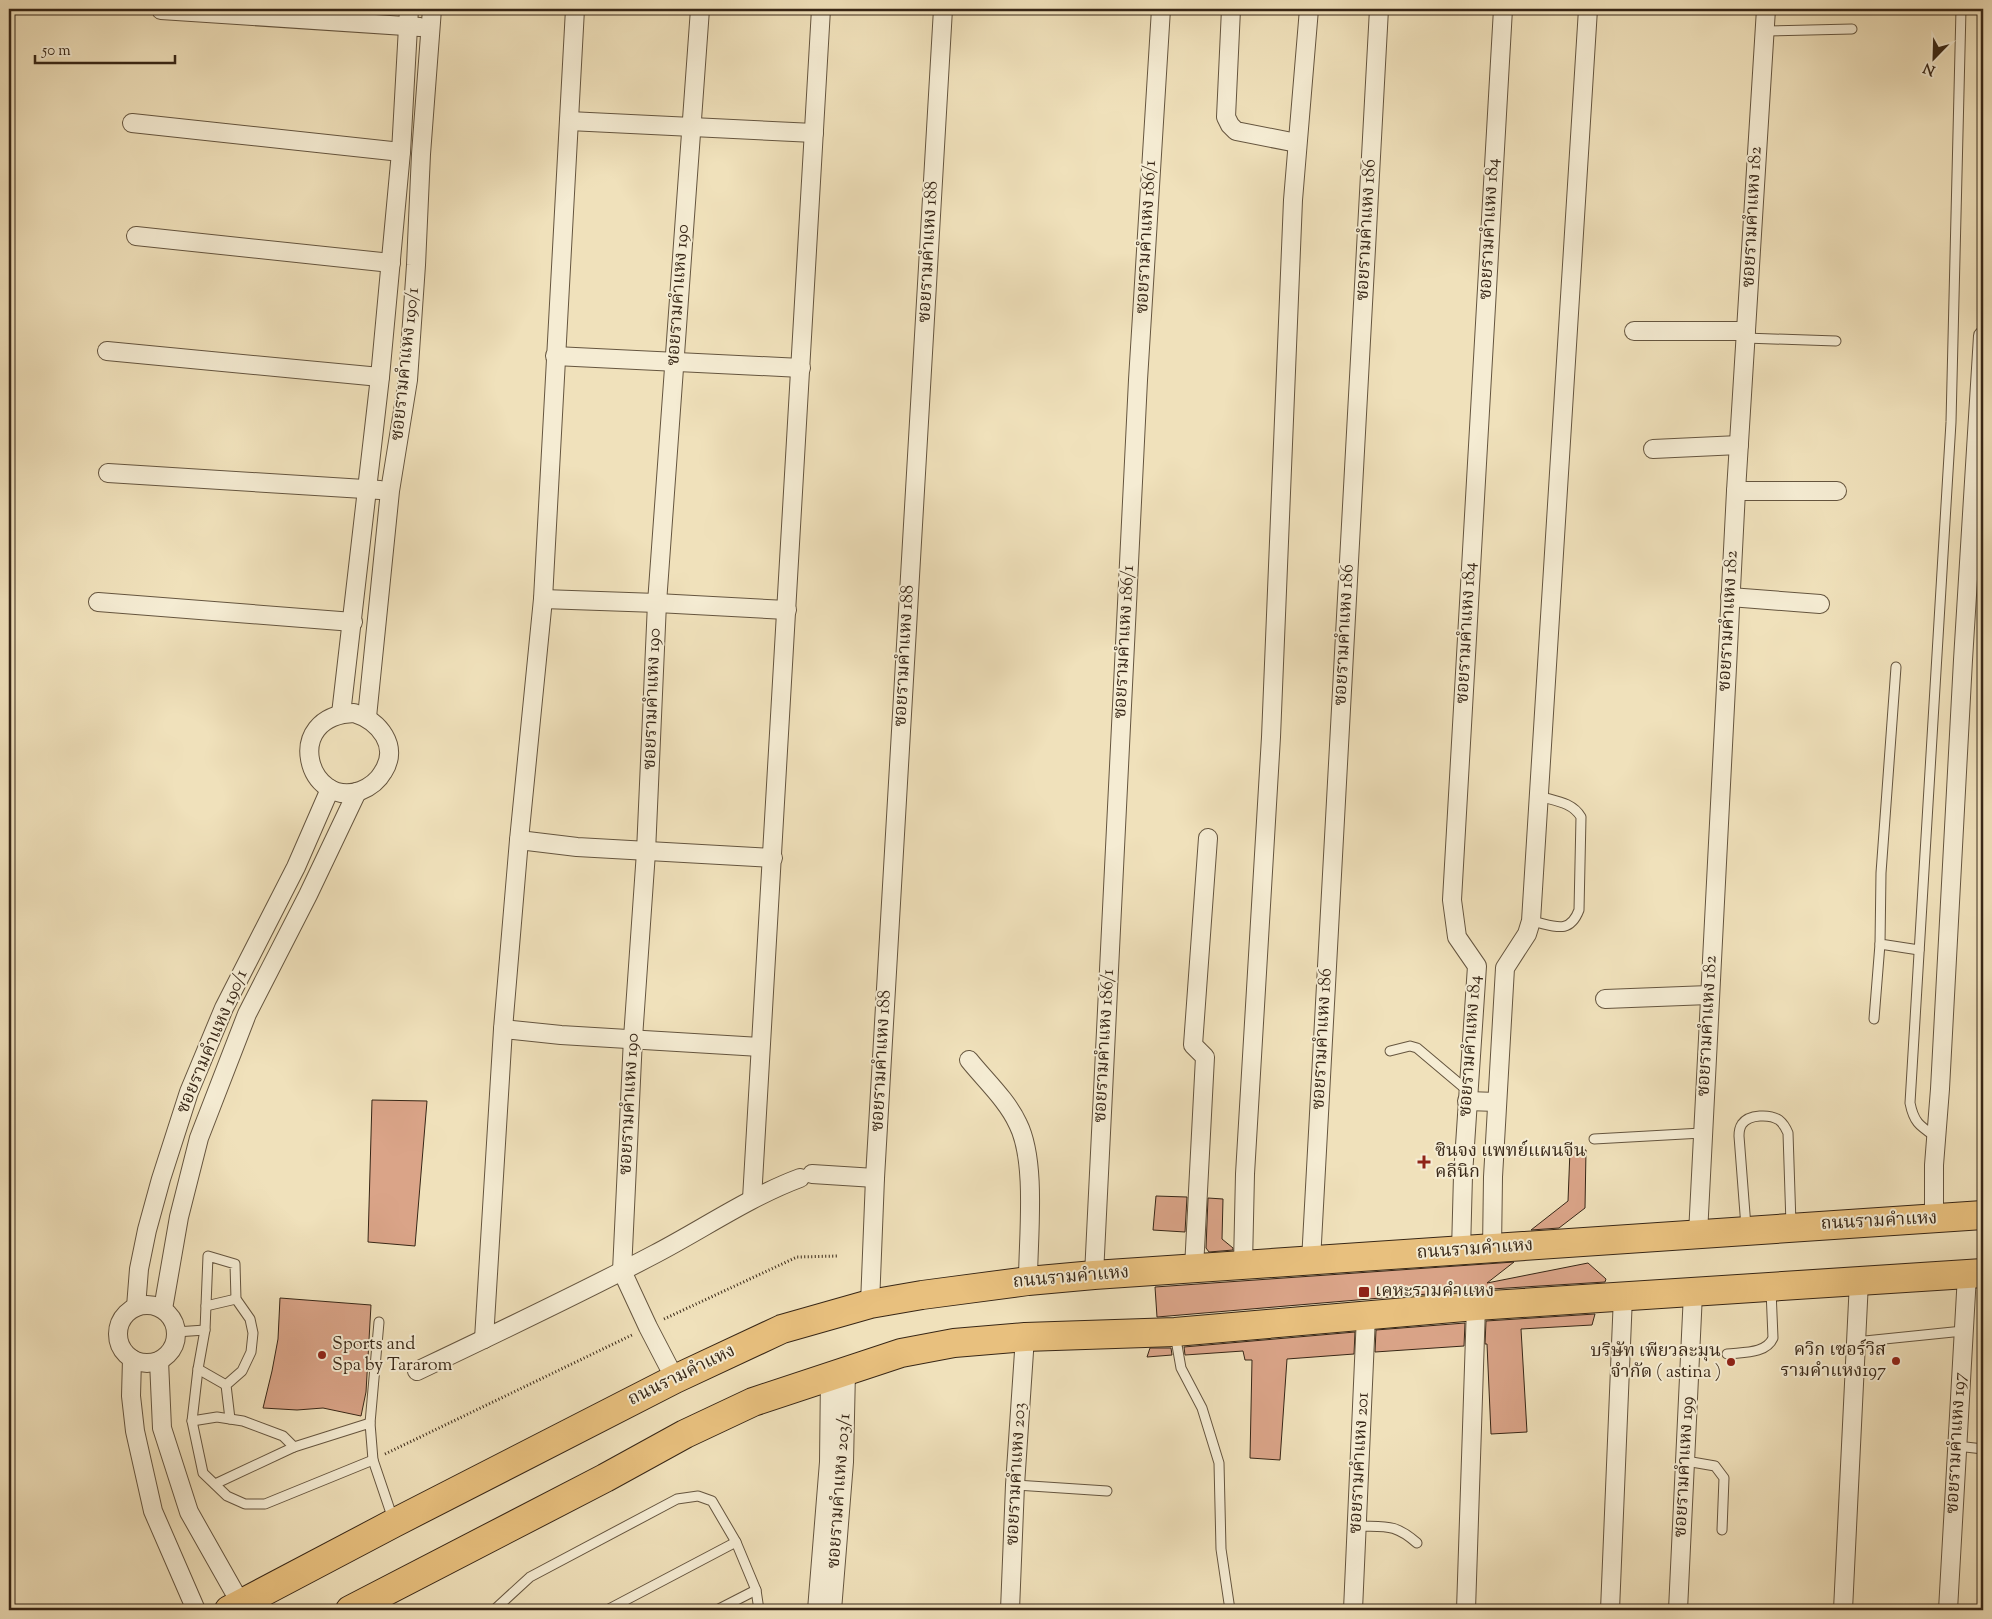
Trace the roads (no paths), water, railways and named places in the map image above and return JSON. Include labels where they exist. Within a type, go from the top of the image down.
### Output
[{"type":"main road","name":"ถนนรามคำแหง","points":[[235,1607],[675,1379],[782,1328],[870,1304],[1028,1280],[1983,1215]]},
{"type":"main road","points":[[350,1610],[605,1478],[685,1434],[753,1402],[901,1353],[954,1343],[1025,1337],[1175,1332],[1476,1306],[1975,1274]]},
{"type":"street","name":"ซอยรามคำแหง 190/1","points":[[341,714],[380,377],[401,152],[409,9]]},
{"type":"street","name":"ซอยรามคำแหง 190/1","points":[[367,717],[390,491],[408,380],[421,154],[432,9]]},
{"type":"street","points":[[484,1339],[503,1029],[519,840],[543,599],[575,9]]},
{"type":"street","name":"ซอยรามคำแหง 190","points":[[675,1379],[622,1271],[633,1038],[646,852],[657,602],[700,9]]},
{"type":"street","points":[[752,1199],[821,9]]},
{"type":"street","name":"ซอยรามคำแหง 188","points":[[870,1304],[875,1178],[943,9]]},
{"type":"street","name":"ซอยรามคำแหง 186/1","points":[[1094,1275],[1138,380],[1161,9]]},
{"type":"street","points":[[1231,9],[1226,117],[1236,131],[1297,143]]},
{"type":"street","points":[[1243,1264],[1245,1174],[1271,727],[1297,143],[1309,9]]},
{"type":"street","name":"ซอยรามคำแหง 186","points":[[1311,1260],[1379,9]]},
{"type":"street","name":"ซอยรามคำแหง 184","points":[[1461,1251],[1468,1096],[1477,966],[1457,937],[1452,900],[1502,9]]},
{"type":"street","name":"ซอยรามคำแหง 184","points":[[1492,1249],[1493,1177],[1505,968],[1522,942],[1531,921],[1588,9]]},
{"type":"street","name":"ซอยรามคำแหง 182","points":[[1698,1234],[1738,445],[1766,9]]},
{"type":"street","points":[[162,10],[345,16],[431,28]]},
{"type":"street","points":[[569,121],[814,133]]},
{"type":"street","points":[[132,123],[401,152]]},
{"type":"street","points":[[136,236],[391,262]]},
{"type":"street","points":[[1634,331],[1746,334]]},
{"type":"street","points":[[1934,1218],[1934,1165],[1980,434],[1983,336]]},
{"type":"street","points":[[107,351],[380,377]]},
{"type":"street","points":[[555,356],[801,368]]},
{"type":"street","points":[[1653,449],[1738,445]]},
{"type":"street","points":[[108,473],[390,491]]},
{"type":"street","points":[[1736,491],[1837,491]]},
{"type":"street","points":[[1730,597],[1820,604]]},
{"type":"street","points":[[543,599],[657,602],[787,610]]},
{"type":"street","points":[[98,602],[352,622]]},
{"type":"street","points":[[354,713],[367,717],[377,724],[384,734],[388,746],[385,770],[378,780],[368,788],[345,794],[330,790],[317,776],[309,758],[309,748],[316,730],[332,717],[341,714],[354,713]]},
{"type":"street","name":"ซอยรามคำแหง 190/1","points":[[136,1307],[139,1269],[147,1230],[189,1092],[224,1008],[296,867],[330,790]]},
{"type":"street","name":"ซอยรามคำแหง 190/1","points":[[163,1309],[179,1217],[198,1138],[247,1014],[308,895],[357,792]]},
{"type":"street","points":[[1194,1268],[1205,1058],[1193,1045],[1208,838]]},
{"type":"street","points":[[519,840],[577,847],[646,852],[773,858]]},
{"type":"street","points":[[258,940],[279,950]]},
{"type":"street","points":[[1477,966],[1505,968]]},
{"type":"street","points":[[1605,999],[1709,995]]},
{"type":"street","points":[[503,1029],[760,1047]]},
{"type":"street","points":[[968,1060],[1005,1104],[1019,1124],[1027,1150],[1030,1182],[1028,1280]]},
{"type":"street","points":[[1468,1096],[1497,1102]]},
{"type":"street","points":[[417,1371],[622,1271],[683,1239],[752,1199],[806,1176],[875,1178]]},
{"type":"street","name":"ซอยรามคำแหง 197","points":[[1948,1610],[1963,1332],[1975,1274]]},
{"type":"street","points":[[1843,1610],[1859,1281]]},
{"type":"street","name":"ซอยรามคำแหง 199","points":[[1678,1610],[1693,1293]]},
{"type":"street","points":[[1610,1610],[1623,1296]]},
{"type":"street","points":[[145,1305],[163,1309],[170,1315],[176,1332],[172,1349],[158,1361],[150,1363],[132,1359],[120,1345],[119,1327],[129,1312],[136,1307],[145,1305]]},
{"type":"street","points":[[1466,1610],[1476,1306]]},
{"type":"street","name":"ซอยรามคำแหง 201","points":[[1353,1610],[1366,1316]]},
{"type":"street","name":"ซอยรามคำแหง 203","points":[[1010,1610],[1015,1485],[1025,1337]]},
{"type":"street","points":[[132,1359],[131,1396],[135,1431],[153,1511],[196,1610]]},
{"type":"street","points":[[158,1361],[162,1428],[189,1512],[235,1607]]},
{"type":"street","name":"ซอยรามคำแหง 203/1","points":[[832,1610],[838,1373]]},
{"type":"street","points":[[135,1431],[162,1428]]},
{"type":"street","name":"ซอยรามคำแหง 203/1","points":[[817,1610],[836,1462]]},
{"type":"lane","points":[[1936,1137],[1918,1124],[1912,1117],[1910,1103],[1951,422],[1961,9]]},
{"type":"lane","points":[[1764,31],[1852,29]]},
{"type":"lane","points":[[1746,334],[1836,341]]},
{"type":"lane","points":[[1874,1020],[1880,944],[1881,873],[1896,667]]},
{"type":"lane","points":[[1531,921],[1562,927],[1570,925],[1575,920],[1579,910],[1581,817],[1576,809],[1570,805],[1539,796]]},
{"type":"lane","points":[[1880,944],[1919,950]]},
{"type":"lane","points":[[1390,1051],[1410,1046],[1417,1048],[1468,1096]]},
{"type":"lane","points":[[1746,1230],[1738,1136],[1741,1125],[1747,1119],[1762,1116],[1778,1119],[1784,1124],[1788,1133],[1792,1227]]},
{"type":"lane","points":[[1594,1139],[1702,1134]]},
{"type":"lane","points":[[226,1385],[242,1372],[251,1352],[253,1332],[250,1319],[236,1299],[236,1264],[208,1256],[206,1330],[198,1369],[192,1421],[203,1473],[227,1496],[245,1504],[265,1504],[373,1460]]},
{"type":"lane","points":[[1727,1354],[1764,1349],[1770,1345],[1773,1338],[1771,1288]]},
{"type":"lane","points":[[206,1306],[236,1299]]},
{"type":"lane","points":[[379,1322],[370,1423],[373,1460],[394,1523]]},
{"type":"lane","points":[[176,1332],[206,1330]]},
{"type":"lane","points":[[1175,1332],[1181,1368],[1202,1408],[1219,1463],[1221,1549],[1230,1610]]},
{"type":"lane","points":[[1855,1342],[1963,1332]]},
{"type":"lane","points":[[198,1369],[226,1385]]},
{"type":"lane","points":[[226,1385],[230,1419]]},
{"type":"lane","points":[[192,1421],[217,1417],[243,1421],[283,1436],[294,1447]]},
{"type":"lane","points":[[215,1484],[294,1447],[370,1423]]},
{"type":"lane","points":[[1957,1446],[1983,1449]]},
{"type":"lane","points":[[1686,1462],[1715,1466],[1724,1478],[1722,1530]]},
{"type":"lane","points":[[1015,1485],[1107,1491]]},
{"type":"lane","points":[[494,1610],[530,1577],[677,1499],[698,1496],[712,1501],[736,1542],[756,1590],[758,1610]]},
{"type":"lane","points":[[1357,1526],[1392,1527],[1400,1530],[1417,1543]]},
{"type":"lane","points":[[607,1610],[736,1542]]},
{"type":"lane","points":[[717,1610],[756,1590]]},
{"type":"place","name":"ซินจง แพทย์แผนจีน คลีนิก","points":[[1424,1162]]},
{"type":"place","name":"เคหะรามคำแหง","points":[[1364,1292]]},
{"type":"place","name":"Sports and Spa by Tararom","points":[[322,1355]]},
{"type":"place","name":"ควิก เซอร์วิส รามคำแหง197","points":[[1896,1361]]},
{"type":"place","name":"บริษัท เพียวละมุน จำกัด ( astina )","points":[[1731,1362]]}]
